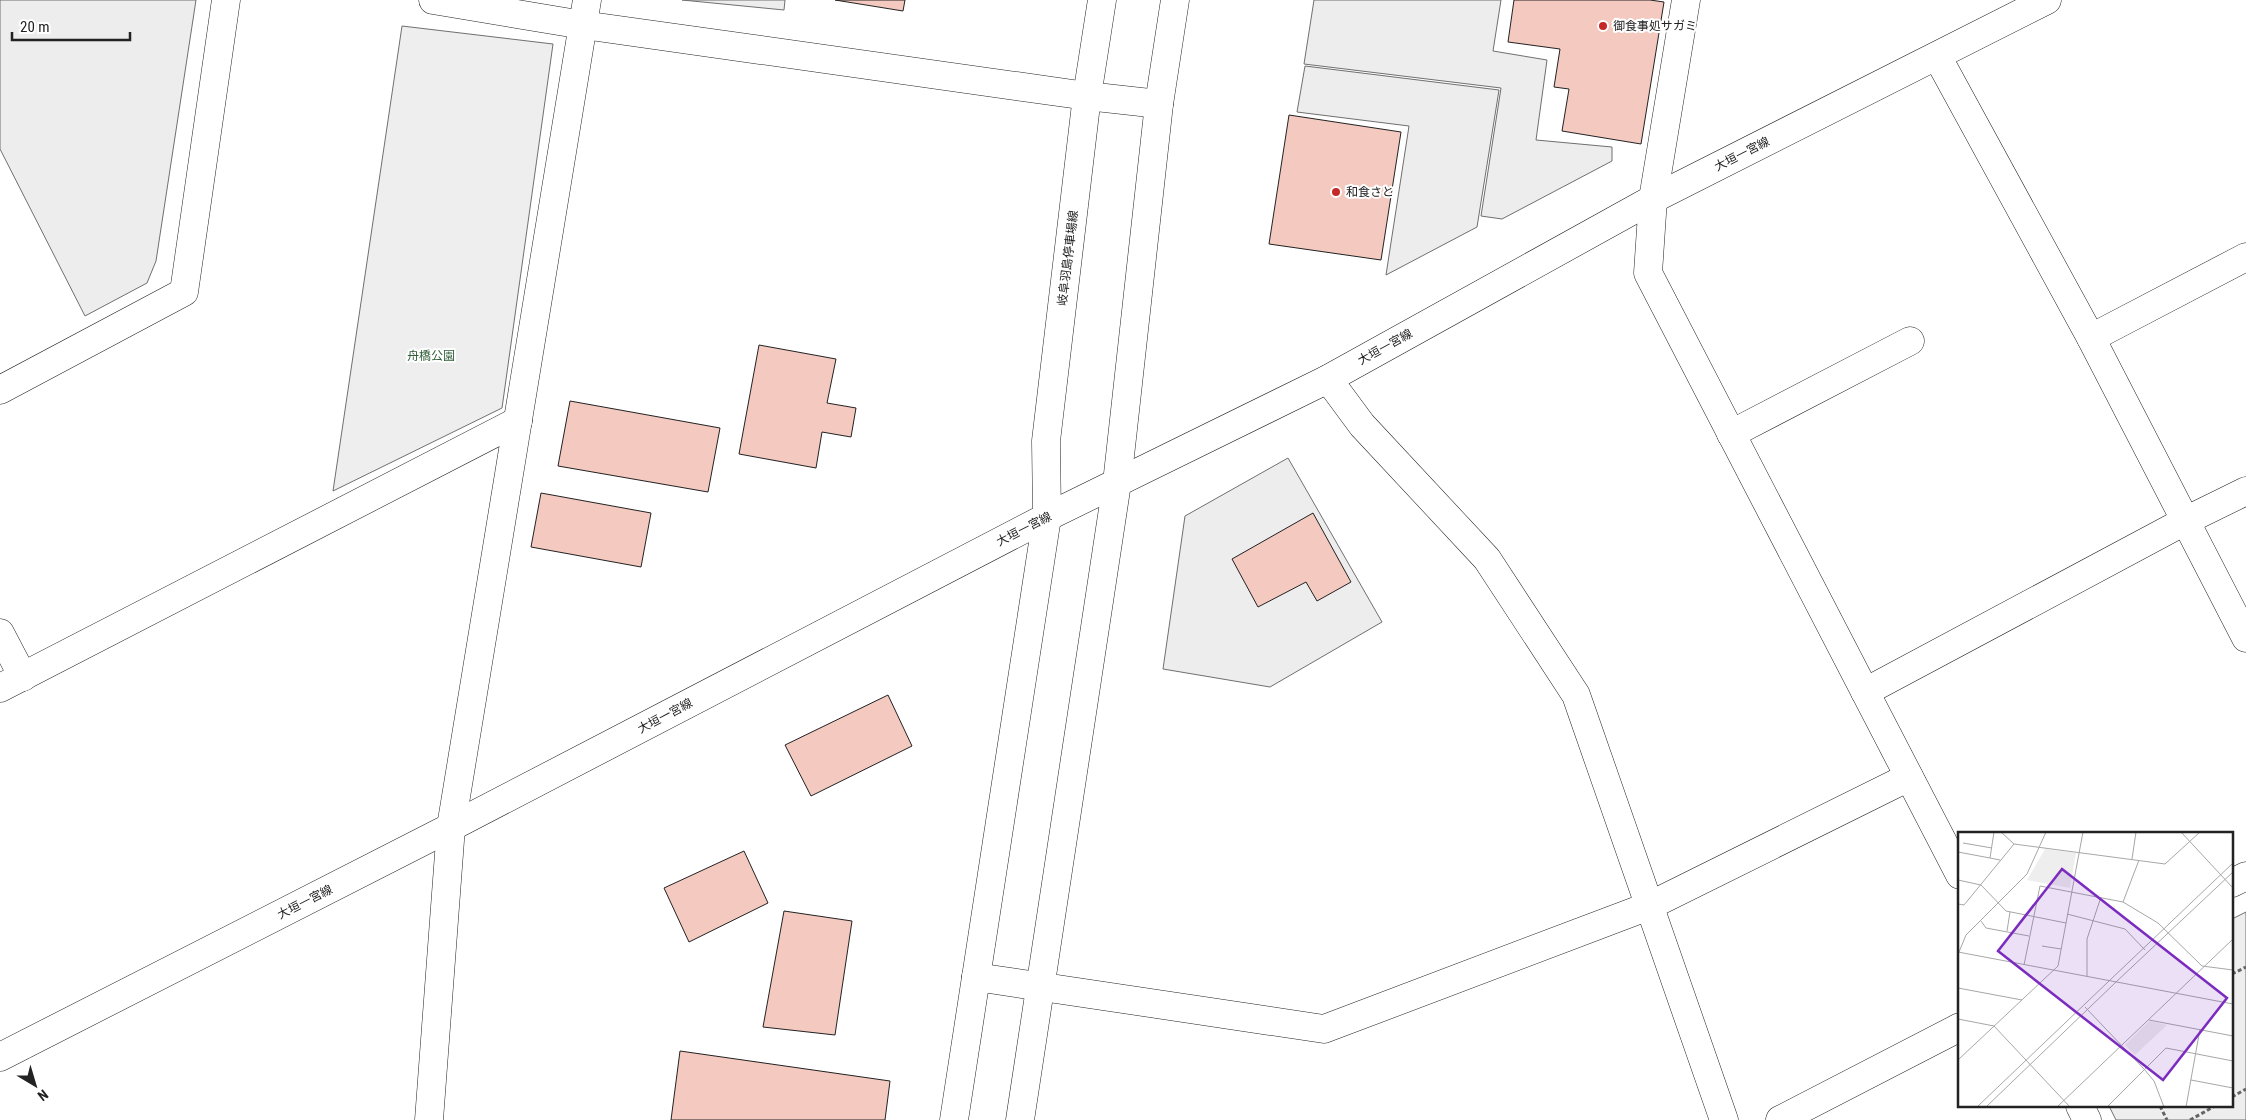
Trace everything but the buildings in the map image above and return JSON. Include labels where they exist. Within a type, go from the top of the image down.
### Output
[{"type":"street","points":[[0,390],[184,292],[226,0]]},
{"type":"street","points":[[432,0],[585,12],[1087,96],[1159,104]]},
{"type":"street","name":"岐阜羽島停車場線","points":[[954,1120],[1047,516],[1046,441],[1087,96],[1102,0]]},
{"type":"street","points":[[1020,1120],[1117,483],[1159,104],[1175,0]]},
{"type":"street","points":[[1686,0],[1652,199],[1648,273],[1958,871]]},
{"type":"street","name":"大垣一宮線","points":[[0,1057],[451,827],[1047,516],[1328,379],[1652,199],[2047,0]]},
{"type":"street","points":[[429,1120],[451,827],[585,12]]},
{"type":"street","points":[[1937,56],[2091,338],[2246,638]]},
{"type":"street","points":[[2091,338],[2246,257]]},
{"type":"street","points":[[1731,434],[1910,341]]},
{"type":"street","points":[[1328,379],[1362,425],[1487,559],[1576,695],[1724,1120]]},
{"type":"street","points":[[0,633],[11,682],[518,421]]},
{"type":"street","points":[[1864,692],[2185,520],[2246,491]]},
{"type":"street","points":[[976,977],[1324,1029],[1649,906],[1909,777]]},
{"type":"street","points":[[2234,882],[2246,876]]},
{"type":"street","points":[[1780,1120],[1958,1028]]},
{"type":"street","points":[[2081,1108],[2087,1120]]},
{"type":"path","points":[[2234,973],[2246,967]]},
{"type":"path","points":[[2234,1096],[2246,1089]]},
{"type":"path","points":[[2161,1108],[2167,1120]]},
{"type":"path","points":[[2190,1120],[2211,1108]]},
{"type":"green space","name":"舟橋公園","points":[[402,26],[553,44],[502,408],[333,491]]},
{"type":"green space","points":[[2246,912],[2246,1120],[2116,1120],[2110,1108],[2234,1108],[2234,918]]},
{"type":"shaded area","points":[[0,0],[196,0],[156,261],[147,283],[85,316],[0,149]]},
{"type":"shaded area","points":[[682,0],[785,0],[784,10]]},
{"type":"shaded area","points":[[1314,0],[1501,0],[1493,51],[1547,60],[1536,140],[1612,147],[1612,161],[1502,219],[1481,216],[1501,88],[1304,64]]},
{"type":"shaded area","points":[[1305,66],[1499,90],[1477,227],[1386,275],[1409,126],[1297,112]]},
{"type":"shaded area","points":[[1288,458],[1382,622],[1270,687],[1163,669],[1185,516]]},
{"type":"place","name":"御食事処サガミ","points":[[1603,26]]},
{"type":"place","name":"和食さと","points":[[1336,192]]}]
